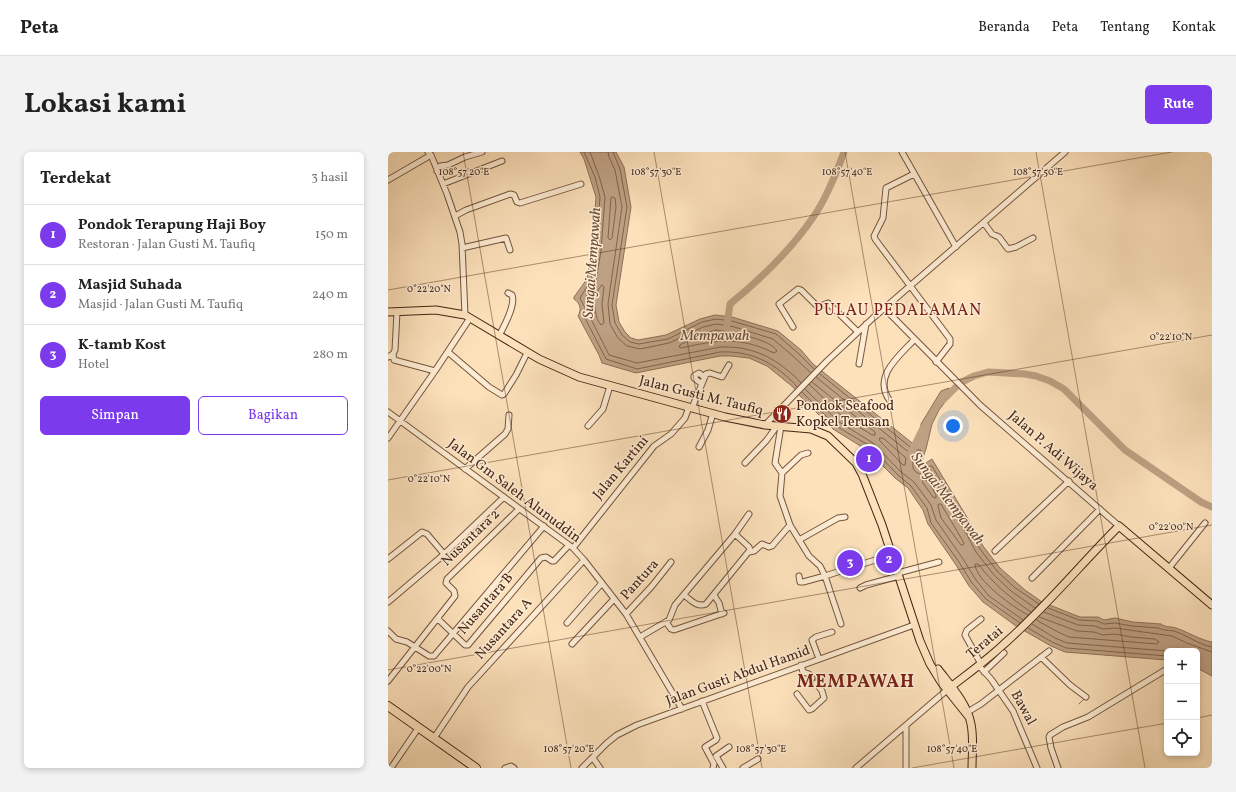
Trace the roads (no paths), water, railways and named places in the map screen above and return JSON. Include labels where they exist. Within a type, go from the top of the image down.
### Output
[{"type":"highway","points":[[388,706],[476,768]]},
{"type":"main road","name":"Jalan Gusti M. Taufiq","points":[[388,312],[436,310],[467,317],[527,353],[573,374],[610,386],[713,414],[765,425],[811,429],[828,436],[856,463],[866,481],[914,625],[927,657],[968,714],[972,726],[972,768]]},
{"type":"main road","name":"Jalan P. Adi Wijaya","points":[[1119,526],[1212,605]]},
{"type":"main road","name":"Teratai","points":[[949,688],[981,667],[1050,599],[1119,526]]},
{"type":"street","points":[[437,170],[440,166],[448,165],[465,156],[482,152]]},
{"type":"street","points":[[902,152],[956,247]]},
{"type":"street","points":[[765,425],[827,361],[866,324],[1065,152]]},
{"type":"street","points":[[388,180],[430,154],[456,216],[460,232],[467,317],[448,352],[388,438]]},
{"type":"street","points":[[443,184],[502,160]]},
{"type":"street","points":[[914,174],[887,187],[883,218],[874,235],[875,239],[950,341],[950,344],[936,362]]},
{"type":"street","points":[[456,216],[466,210],[510,194],[514,195],[517,203],[520,203],[581,184]]},
{"type":"street","points":[[984,223],[992,234],[999,237],[1008,249],[1033,238]]},
{"type":"street","points":[[462,248],[506,238],[510,250]]},
{"type":"street","points":[[793,327],[780,304],[798,289],[801,290],[818,307],[828,303],[858,332]]},
{"type":"street","points":[[499,336],[514,300],[512,295],[508,293]]},
{"type":"street","name":"Jalan P. Adi Wijaya","points":[[884,308],[980,405],[1119,526]]},
{"type":"street","points":[[397,312],[395,350],[393,354],[394,360],[435,371]]},
{"type":"street","points":[[859,364],[866,324]]},
{"type":"street","points":[[890,401],[884,390],[886,374],[892,364],[914,340]]},
{"type":"street","points":[[448,352],[489,387],[502,395],[516,375],[527,353]]},
{"type":"street","points":[[388,357],[393,354]]},
{"type":"street","points":[[702,384],[694,378],[694,376],[699,373],[704,377],[706,374],[710,373],[722,377],[729,365]]},
{"type":"street","name":"Jalan Kartini","points":[[571,546],[589,528],[596,516],[654,446],[666,438],[681,423],[691,408],[704,377]]},
{"type":"street","points":[[588,426],[603,409],[610,386]]},
{"type":"street","name":"Jalan Gm Saleh Alunuddin","points":[[388,412],[571,546],[584,560],[626,614],[682,708]]},
{"type":"street","points":[[699,447],[708,430],[713,414]]},
{"type":"street","points":[[465,469],[505,434],[508,429],[509,415]]},
{"type":"street","points":[[744,463],[779,426]]},
{"type":"street","points":[[779,426],[775,463],[782,473],[780,496],[790,525],[809,556],[820,566],[825,576],[841,624]]},
{"type":"street","points":[[782,473],[801,455],[808,453]]},
{"type":"street","points":[[995,551],[1069,481]]},
{"type":"street","points":[[388,602],[444,554],[504,497]]},
{"type":"street","name":"Nusantara 2","points":[[388,681],[455,596],[454,590],[446,583],[447,579],[519,509]]},
{"type":"street","points":[[1032,578],[1100,509]]},
{"type":"street","points":[[640,637],[666,622],[670,618],[675,605],[735,534],[749,514]]},
{"type":"street","points":[[799,540],[838,518],[845,517]]},
{"type":"street","points":[[1169,568],[1205,523]]},
{"type":"street","points":[[684,595],[699,606],[706,604],[749,552],[754,551],[762,544],[769,547],[772,546],[790,525]]},
{"type":"street","name":"Nusantara B","points":[[544,526],[453,634],[465,645],[468,645],[541,558],[546,557],[552,561],[571,546]]},
{"type":"street","points":[[388,559],[422,532],[427,534],[444,554]]},
{"type":"street","points":[[735,534],[749,547],[749,552]]},
{"type":"street","points":[[799,576],[800,582],[803,582],[891,555]]},
{"type":"street","name":"Nusantara A","points":[[434,738],[468,687],[584,560]]},
{"type":"street","name":"Pantura","points":[[626,614],[652,586],[671,562]]},
{"type":"street","points":[[860,588],[939,562]]},
{"type":"street","points":[[567,623],[602,584]]},
{"type":"street","points":[[666,622],[671,629],[676,629],[723,614],[714,595]]},
{"type":"street","points":[[572,644],[614,599]]},
{"type":"street","points":[[388,631],[396,639],[407,642],[429,656],[432,656],[453,634],[438,619]]},
{"type":"street","name":"Bawal","points":[[981,619],[967,630],[965,638],[981,667],[1013,711],[1037,768]]},
{"type":"street","name":"Jalan Gusti Abdul Hamid","points":[[582,768],[607,743],[627,730],[682,708],[914,625]]},
{"type":"street","points":[[819,659],[812,640],[816,637],[832,632]]},
{"type":"street","points":[[968,714],[1049,651]]},
{"type":"street","points":[[981,667],[1004,653]]},
{"type":"street","points":[[1041,657],[1070,685],[1086,697]]},
{"type":"street","points":[[801,665],[803,672],[809,674],[812,678]]},
{"type":"street","points":[[1058,768],[1051,748],[1050,735],[1063,727],[1088,716],[1164,672]]},
{"type":"street","points":[[797,694],[809,710],[812,709],[824,698],[822,691],[816,683]]},
{"type":"street","name":"Teratai","points":[[856,768],[949,688]]},
{"type":"street","points":[[702,701],[717,738],[705,747],[714,764],[713,768]]},
{"type":"street","points":[[906,726],[906,768]]},
{"type":"street","points":[[391,768],[419,727]]},
{"type":"street","points":[[723,768],[716,756],[730,747]]},
{"type":"street","points":[[593,758],[600,768]]},
{"type":"street","points":[[743,768],[758,759]]},
{"type":"street","points":[[505,768],[511,766],[514,768]]},
{"type":"water","name":"Mempawah","points":[[580,152],[616,152],[624,167],[631,207],[616,305],[619,322],[631,338],[638,340],[666,335],[700,319],[715,315],[732,317],[778,331],[801,350],[813,364],[916,446],[919,440],[921,424],[941,391],[949,388],[948,398],[939,410],[932,424],[921,463],[923,465],[932,459],[983,546],[1000,568],[1025,590],[1042,602],[1080,617],[1098,617],[1104,620],[1115,618],[1133,622],[1161,624],[1176,628],[1203,640],[1212,642],[1212,676],[1200,670],[1200,648],[1164,648],[1164,660],[1065,652],[1051,646],[1016,626],[983,602],[969,586],[928,524],[923,510],[908,488],[895,478],[867,450],[833,429],[798,394],[793,387],[767,366],[749,358],[720,356],[636,373],[602,363],[578,316],[580,306],[574,299],[587,279],[592,250],[596,197],[584,159]]},
{"type":"waterway","points":[[727,325],[730,304],[786,252],[819,209],[844,152]]},
{"type":"waterway","points":[[943,400],[960,383],[974,376],[988,372],[1025,374],[1050,381],[1064,389],[1125,450],[1201,502],[1212,507]]},
{"type":"waterway","name":"Sungai Mempawah","points":[[911,453],[923,428]]},
{"type":"waterway","points":[[1079,704],[1084,699]]},
{"type":"place","name":"Pondok Seafood Kopkel Terusan","points":[[782,414]]},
{"type":"place","name":"Pondok Terapung Haji Boy","points":[[869,459]]},
{"type":"place","name":"Masjid Suhada","points":[[889,560]]},
{"type":"place","name":"K-tamb Kost","points":[[850,563]]},
{"type":"district","name":"PULAU PEDALAMAN","points":[[898,311]]},
{"type":"district","name":"MEMPAWAH","points":[[856,682]]}]
